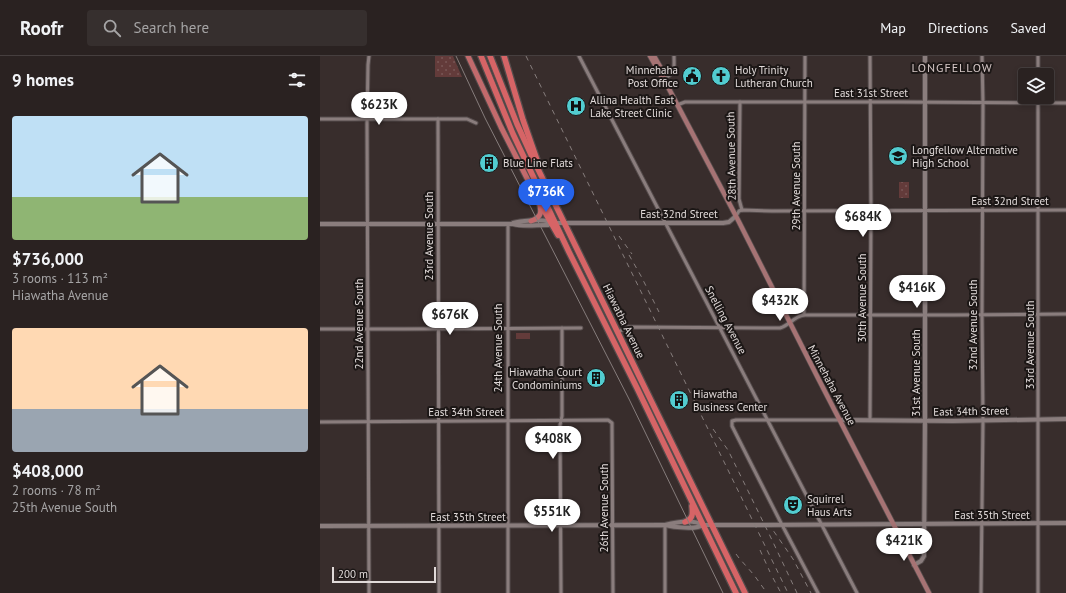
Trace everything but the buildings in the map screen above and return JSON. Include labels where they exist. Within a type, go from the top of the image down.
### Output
[{"type":"highway","points":[[481,56],[553,223]]},
{"type":"highway","name":"Hiawatha Avenue","points":[[490,56],[515,118],[564,223],[745,593]]},
{"type":"highway","points":[[504,56],[523,120],[547,187]]},
{"type":"highway","points":[[539,202],[553,223]]},
{"type":"highway","name":"Hiawatha Avenue","points":[[553,223],[637,388],[736,593]]},
{"type":"highway","points":[[685,522],[690,520],[692,516],[692,501]]},
{"type":"main road","points":[[468,56],[504,133],[539,202],[541,209],[540,214],[538,218],[531,221]]},
{"type":"main road","name":"Minnehaha Avenue","points":[[650,56],[664,79],[736,216],[789,323],[929,593]]},
{"type":"main road","name":"Minnehaha Avenue","points":[[654,56],[662,70],[664,79]]},
{"type":"street","name":"22nd Avenue South","points":[[369,56],[367,119],[369,593]]},
{"type":"street","name":"Snelling Avenue","points":[[579,56],[857,593]]},
{"type":"street","points":[[664,79],[670,76],[674,69],[674,56]]},
{"type":"street","name":"29th Avenue South","points":[[804,315],[805,56]]},
{"type":"street","name":"30th Avenue South","points":[[870,56],[870,420]]},
{"type":"street","name":"31st Avenue South","points":[[914,565],[924,558],[925,56]]},
{"type":"street","name":"32nd Avenue South","points":[[981,593],[983,420],[982,56]]},
{"type":"street","points":[[1038,56],[1038,68]]},
{"type":"street","name":"East 31st Street","points":[[677,105],[685,102],[1018,103]]},
{"type":"street","name":"28th Avenue South","points":[[740,102],[740,199],[742,210]]},
{"type":"street","name":"East 31st Street","points":[[1054,103],[1066,103]]},
{"type":"street","name":"33rd Avenue South","points":[[1038,104],[1038,593]]},
{"type":"street","points":[[320,119],[468,119],[476,123]]},
{"type":"street","name":"23rd Avenue South","points":[[438,119],[439,593]]},
{"type":"street","name":"East 32nd Street","points":[[513,224],[531,221],[548,221],[553,223],[723,223],[729,222],[742,210],[1066,210]]},
{"type":"street","name":"East 32nd Street","points":[[320,224],[513,224],[519,226],[548,225],[553,223]]},
{"type":"street","name":"24th Avenue South","points":[[508,224],[508,593]]},
{"type":"street","points":[[618,332],[628,327],[780,328],[798,316],[804,315],[1066,314]]},
{"type":"street","points":[[561,593],[560,425],[562,416],[562,328]]},
{"type":"street","points":[[320,329],[581,328]]},
{"type":"street","name":"East 34th Street","points":[[782,525],[732,426],[732,421],[1066,419]]},
{"type":"street","name":"East 34th Street","points":[[320,422],[608,420],[612,423]]},
{"type":"street","name":"26th Avenue South","points":[[612,423],[613,593]]},
{"type":"street","name":"East 35th Street","points":[[665,525],[696,522],[703,525]]},
{"type":"street","name":"East 35th Street","points":[[320,526],[665,525],[698,527],[703,525],[1066,523]]},
{"type":"street","points":[[665,525],[665,593]]},
{"type":"street","points":[[782,525],[818,593]]},
{"type":"shaded area","points":[[435,56],[453,56],[462,77],[435,77]]},
{"type":"shaded area","points":[[899,182],[909,182],[909,198],[899,198]]},
{"type":"shaded area","points":[[516,333],[530,333],[530,339],[516,339]]},
{"type":"tram line","points":[[456,56],[485,118],[629,399],[723,593]]},
{"type":"railway","points":[[526,56],[788,593]]},
{"type":"railway","points":[[619,236],[632,254]]},
{"type":"railway","points":[[629,255],[659,312]]},
{"type":"railway","points":[[713,429],[728,450],[797,593]]},
{"type":"railway","points":[[768,523],[793,559],[811,593]]},
{"type":"railway","points":[[760,550],[770,572]]},
{"type":"railway","points":[[736,554],[767,593]]},
{"type":"railway","points":[[773,578],[781,593]]},
{"type":"place","name":"Minnehaha Post Office","points":[[692,76]]},
{"type":"place","name":"Holy Trinity Lutheran Church","points":[[721,76]]},
{"type":"place","name":"Allina Health East Lake Street Clinic","points":[[576,106]]},
{"type":"place","name":"Longfellow Alternative High School","points":[[898,156]]},
{"type":"place","name":"Blue Line Flats","points":[[489,163]]},
{"type":"place","name":"Hiawatha Court Condominiums","points":[[596,378]]},
{"type":"place","name":"Hiawatha Business Center","points":[[679,400]]},
{"type":"place","name":"Squirrel Haus Arts","points":[[793,505]]},
{"type":"district","name":"LONGFELLOW","points":[[952,67]]}]
